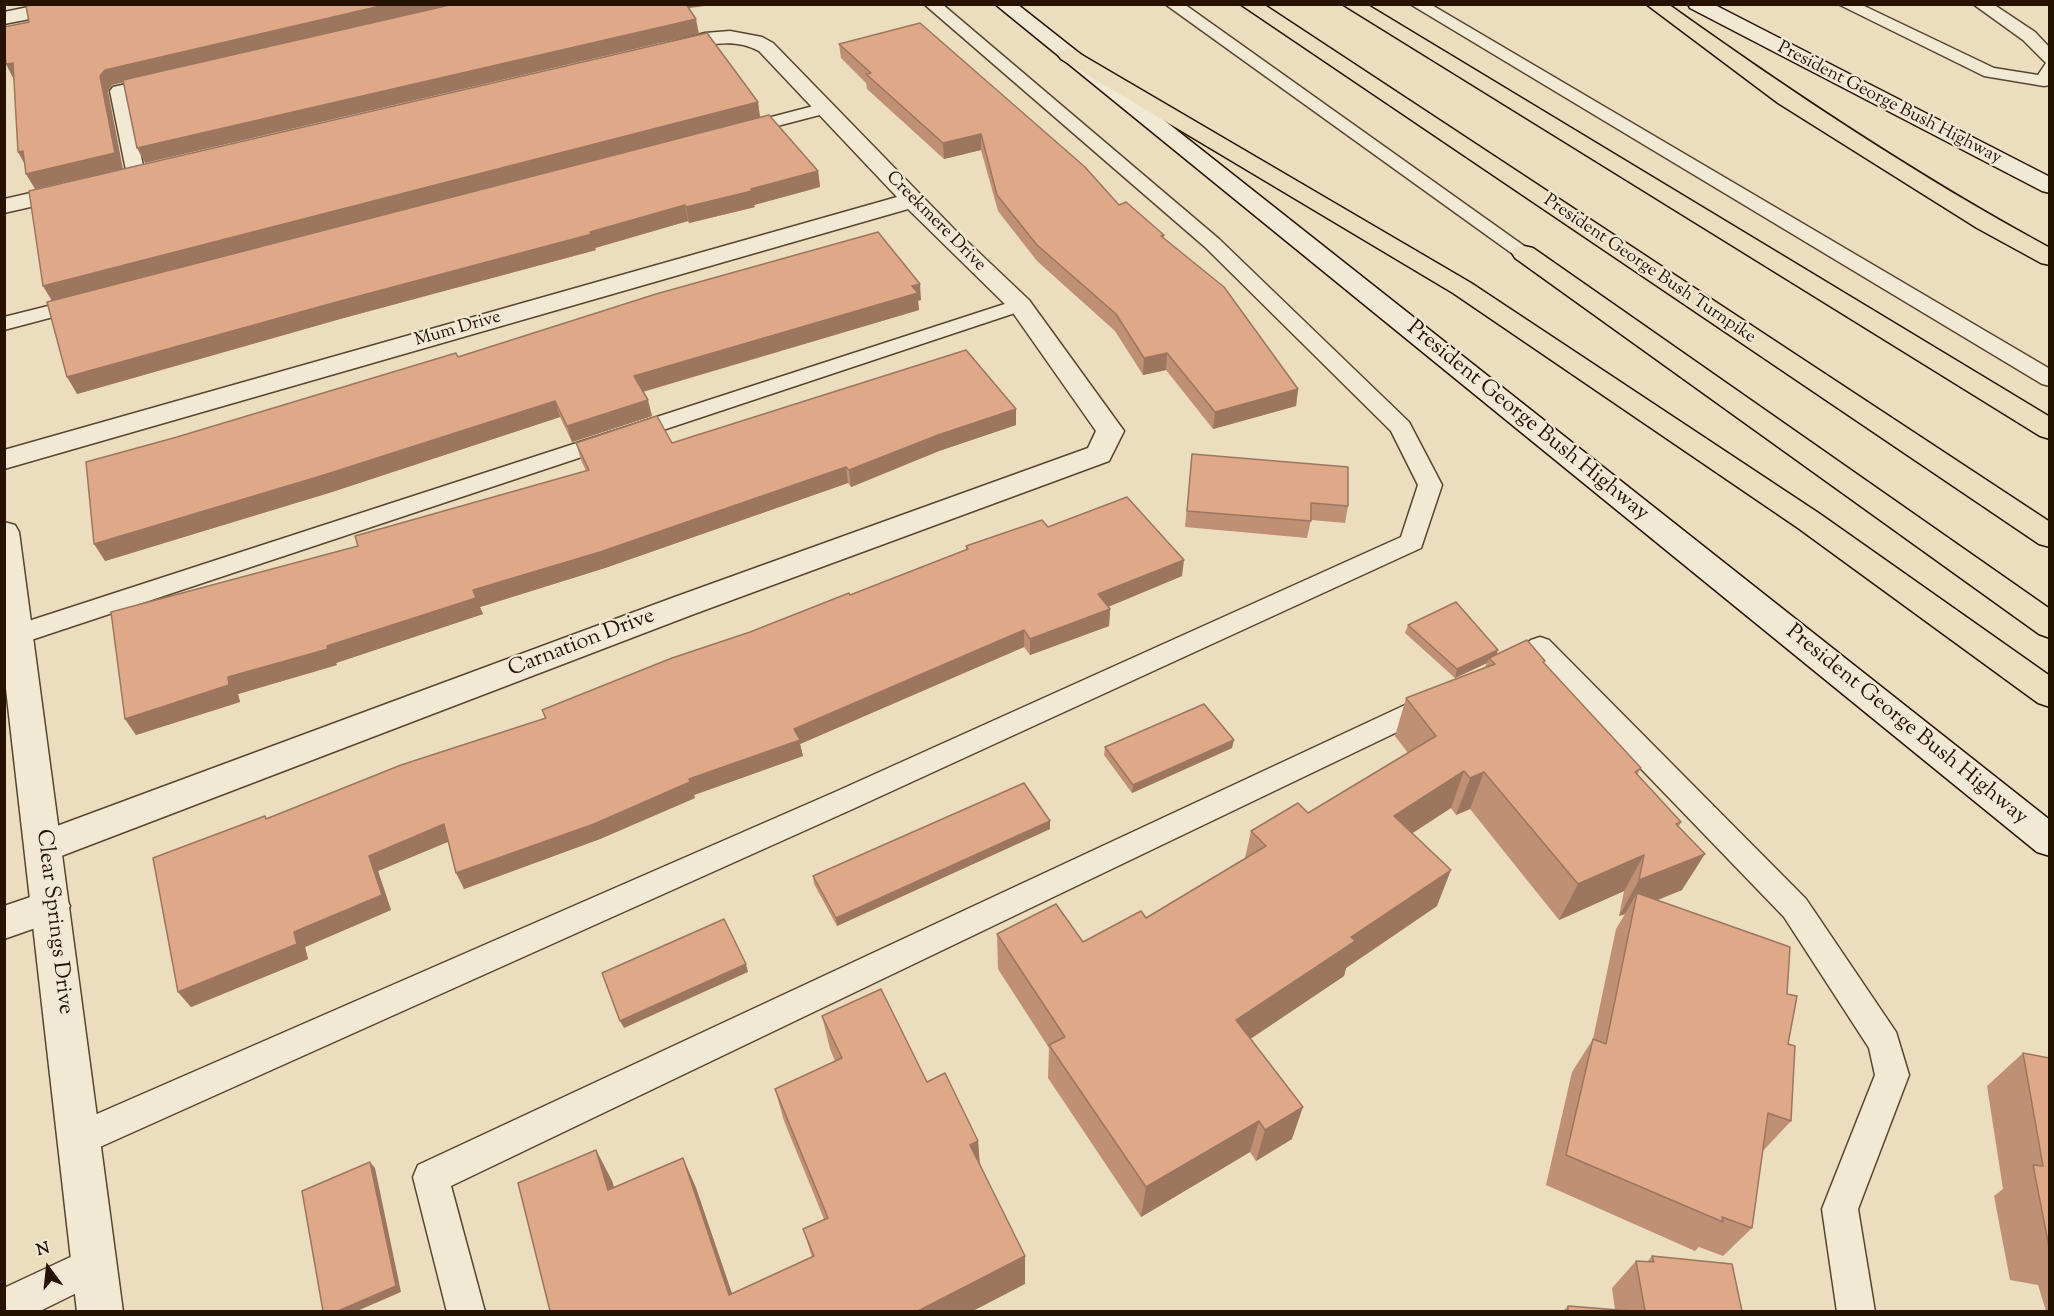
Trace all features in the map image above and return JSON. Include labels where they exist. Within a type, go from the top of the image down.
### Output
[{"type":"highway","name":"President George Bush Turnpike","points":[[1249,4],[2049,537]]},
{"type":"highway","points":[[1351,4],[2049,430]]},
{"type":"highway","points":[[1655,4],[1786,98],[1986,223],[2049,258]]},
{"type":"highway","points":[[1068,55],[1462,288],[1809,521],[2049,694]]},
{"type":"highway","points":[[1524,254],[2049,626]]},
{"type":"street","points":[[4,18],[76,4]]},
{"type":"street","name":"President George Bush Highway","points":[[1004,4],[2049,841]]},
{"type":"street","name":"President George Bush Highway","points":[[1697,4],[2049,186]]},
{"type":"street","name":"Creekmere Drive","points":[[649,53],[714,38],[739,36],[755,39],[766,47],[912,200],[1020,305],[1110,431]]},
{"type":"street","points":[[4,206],[159,170]]},
{"type":"street","name":"Mum Drive","points":[[4,460],[912,200]]},
{"type":"street","name":"Carnation Drive","points":[[43,847],[683,606],[1044,477],[1099,454],[1110,431]]},
{"type":"street","name":"Clear Springs Drive","points":[[4,532],[11,637],[51,906],[100,1311]]},
{"type":"street","points":[[4,923],[51,906]]},
{"type":"lane","points":[[79,1139],[845,800],[1413,542],[1430,485],[1401,427],[1212,243],[932,4]]},
{"type":"lane","points":[[1173,4],[1524,254]]},
{"type":"lane","points":[[1418,4],[2049,380]]},
{"type":"lane","points":[[1846,4],[1990,72],[2044,81],[2049,67]]},
{"type":"lane","points":[[1981,4],[2029,36],[2049,59]]},
{"type":"lane","points":[[116,180],[119,90],[177,77]]},
{"type":"lane","points":[[721,136],[825,108]]},
{"type":"lane","points":[[4,324],[97,299]]},
{"type":"lane","points":[[11,637],[1020,305]]},
{"type":"lane","points":[[466,1311],[431,1177],[1471,684],[1525,658],[1540,647],[1795,908],[1884,1043],[1892,1075],[1840,1209],[1856,1311]]},
{"type":"lane","points":[[4,1308],[94,1265]]},
{"type":"building","points":[[33,4],[389,4],[105,70],[100,76],[115,153],[26,174],[23,151],[18,152],[13,63],[6,64],[4,27],[29,22],[26,6]]},
{"type":"building","points":[[454,4],[686,4],[696,19],[137,148],[123,80]]},
{"type":"building","points":[[920,23],[1085,167],[1119,205],[1126,202],[1164,235],[1161,236],[1224,287],[1298,389],[1215,412],[1167,353],[1144,358],[1116,314],[1037,245],[997,195],[981,134],[943,143],[866,74],[871,73],[839,44]]},
{"type":"building","points":[[707,33],[758,102],[43,286],[29,191]]},
{"type":"building","points":[[769,115],[818,171],[751,189],[752,191],[686,207],[685,205],[590,232],[592,234],[67,377],[47,302]]},
{"type":"building","points":[[878,232],[920,284],[912,286],[918,293],[634,376],[648,400],[567,426],[555,401],[324,475],[94,544],[86,462],[456,353],[458,357],[656,294]]},
{"type":"building","points":[[966,350],[1016,409],[938,435],[849,470],[846,467],[600,552],[473,590],[476,598],[327,646],[328,649],[228,677],[229,685],[125,719],[111,612],[358,546],[355,536],[589,470],[576,443],[657,416],[672,443]]},
{"type":"building","points":[[1192,454],[1348,467],[1348,506],[1311,503],[1311,521],[1187,511]]},
{"type":"building","points":[[1127,497],[1184,560],[1098,594],[1110,609],[1030,639],[1024,630],[794,729],[800,740],[689,779],[690,782],[594,824],[456,873],[444,824],[369,856],[382,895],[294,932],[297,944],[178,992],[153,858],[265,816],[266,819],[401,765],[546,718],[542,710],[672,658],[750,632],[849,593],[850,595],[968,549],[966,546],[1042,520],[1048,527]]},
{"type":"building","points":[[1456,602],[1498,650],[1457,669],[1408,625]]},
{"type":"building","points":[[1527,640],[1545,661],[1543,662],[1641,768],[1635,772],[1681,822],[1676,824],[1705,854],[1639,880],[1644,855],[1578,884],[1484,772],[1470,778],[1464,771],[1394,816],[1451,870],[1351,937],[1355,941],[1236,1020],[1303,1107],[1265,1130],[1259,1121],[1146,1187],[1049,1045],[1065,1037],[997,934],[1056,904],[1083,942],[1141,911],[1146,918],[1266,846],[1251,831],[1298,803],[1308,813],[1436,736],[1406,698],[1495,664],[1489,658]]},
{"type":"building","points":[[1204,704],[1234,740],[1133,785],[1105,747]]},
{"type":"building","points":[[1024,783],[1050,821],[836,918],[813,876]]},
{"type":"building","points":[[1637,893],[1790,947],[1787,994],[1797,996],[1788,1044],[1795,1046],[1791,1121],[1768,1113],[1752,1228],[1722,1217],[1723,1222],[1566,1155],[1593,1039],[1606,1044]]},
{"type":"building","points":[[724,919],[746,964],[620,1021],[602,973]]},
{"type":"building","points":[[881,989],[927,1082],[945,1073],[978,1141],[970,1145],[1025,1256],[918,1311],[550,1311],[518,1183],[596,1150],[608,1190],[683,1158],[729,1295],[814,1256],[803,1229],[828,1218],[775,1089],[842,1058],[822,1016]]},
{"type":"building","points":[[2023,1053],[2049,1058],[2049,1247],[2033,1165],[2043,1166]]},
{"type":"building","points":[[370,1162],[396,1286],[338,1311],[323,1311],[302,1191]]},
{"type":"building","points":[[1652,1256],[1732,1264],[1742,1311],[1645,1311],[1636,1261],[1654,1262]]},
{"type":"building","points":[[1568,1306],[1632,1311],[1568,1311]]}]
